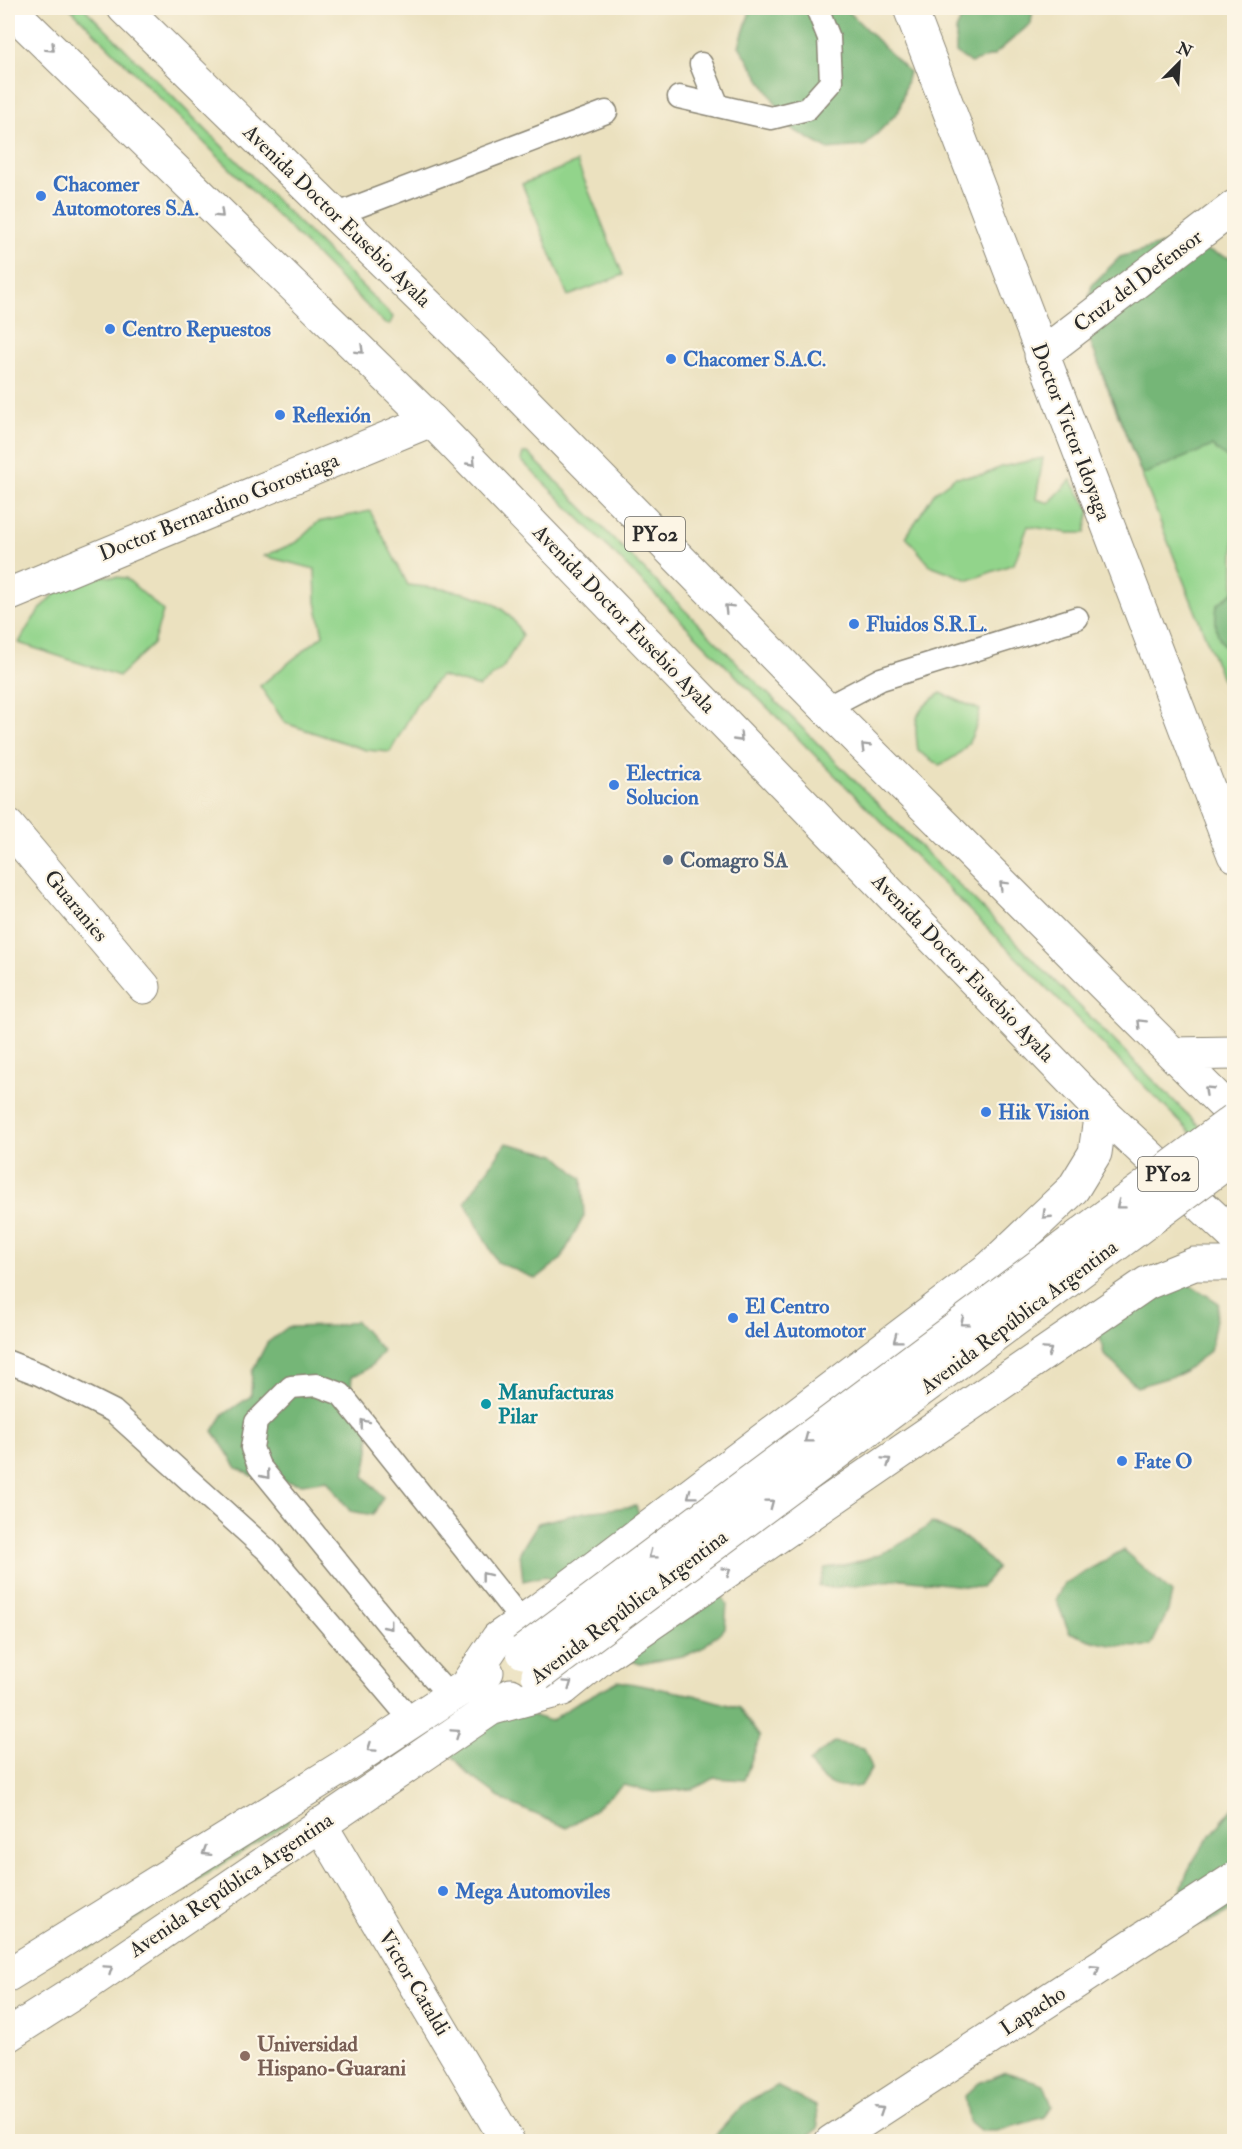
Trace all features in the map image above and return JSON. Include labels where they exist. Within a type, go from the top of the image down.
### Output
[{"type":"main road","name":"Avenida Doctor Eusebio Ayala","points":[[9,8],[431,420],[1101,1111],[1234,1236]]},
{"type":"main road","name":"Avenida Doctor Eusebio Ayala","points":[[124,8],[487,363],[826,708],[1234,1115]]},
{"type":"main road","name":"Doctor Victor Idoyaga","points":[[910,8],[1234,855]]},
{"type":"main road","name":"Cruz del Defensor","points":[[1041,355],[1234,207]]},
{"type":"main road","name":"Doctor Bernardino Gorostiaga","points":[[8,595],[431,420]]},
{"type":"main road","name":"Guaranies","points":[[8,826],[144,987]]},
{"type":"main road","points":[[1173,1054],[1234,1053]]},
{"type":"main road","points":[[527,1650],[991,1268],[1074,1189],[1095,1153],[1101,1111]]},
{"type":"main road","name":"Avenida República Argentina","points":[[8,2035],[77,1991],[493,1708],[527,1650],[1234,1120]]},
{"type":"main road","name":"Avenida República Argentina","points":[[8,1975],[344,1766],[459,1688],[527,1650],[1234,1157]]},
{"type":"main road","points":[[493,1708],[563,1689],[605,1655],[1147,1283],[1194,1264],[1234,1264]]},
{"type":"main road","name":"Victor Cataldi","points":[[320,1824],[508,2142]]},
{"type":"main road","name":"Lapacho","points":[[831,2142],[1234,1880]]},
{"type":"main road","points":[[52,1948],[77,1991]]},
{"type":"lane","points":[[679,97],[771,118],[807,110],[831,82],[830,38],[817,8]]},
{"type":"lane","points":[[701,64],[718,106]]},
{"type":"lane","points":[[335,215],[606,112]]},
{"type":"lane","points":[[826,708],[881,679],[1077,618]]},
{"type":"lane","points":[[8,1362],[39,1374],[113,1411],[268,1551],[411,1720]]},
{"type":"lane","points":[[459,1688],[413,1655],[259,1466],[252,1448],[256,1422],[291,1387],[317,1385],[341,1394],[527,1650]]},
{"type":"green space","points":[[70,8],[84,8],[393,317],[390,324],[385,324]]},
{"type":"green space","points":[[751,8],[845,8],[909,72],[899,111],[865,146],[827,149],[792,129],[739,46]]},
{"type":"green space","points":[[966,8],[1033,8],[1031,23],[994,55],[971,63],[956,53],[956,30]]},
{"type":"green space","points":[[577,162],[623,275],[568,296],[522,184]]},
{"type":"green space","points":[[1173,241],[1234,259],[1234,464],[1212,446],[1142,475],[1083,323],[1092,285],[1120,257]]},
{"type":"green space","points":[[1234,277],[1234,695],[1230,699],[1102,374]]},
{"type":"green space","points":[[523,453],[528,453],[1207,1134],[1198,1140],[521,460]]},
{"type":"green space","points":[[1043,458],[1036,499],[1049,503],[1071,480],[1090,510],[1085,533],[1068,533],[1028,526],[1014,564],[969,580],[930,565],[906,537],[934,493],[955,477],[983,475],[1001,467]]},
{"type":"green space","points":[[370,511],[408,585],[457,591],[489,601],[514,621],[522,636],[503,668],[479,687],[440,676],[417,704],[390,752],[366,750],[285,723],[260,686],[323,635],[316,602],[315,569],[264,556],[297,542],[318,522]]},
{"type":"green space","points":[[83,574],[126,578],[163,611],[153,644],[119,676],[19,643],[46,603]]},
{"type":"green space","points":[[1234,591],[1234,654],[1219,638],[1216,620],[1217,605]]},
{"type":"green space","points":[[941,693],[980,710],[968,744],[956,756],[939,765],[918,751],[916,723],[925,705]]},
{"type":"green space","points":[[506,1143],[556,1155],[582,1179],[584,1216],[561,1259],[536,1279],[497,1262],[465,1202]]},
{"type":"green space","points":[[1175,1275],[1219,1303],[1210,1351],[1180,1374],[1137,1387],[1104,1354],[1099,1333]]},
{"type":"green space","points":[[356,1321],[383,1351],[370,1366],[352,1376],[351,1385],[354,1399],[369,1435],[369,1453],[364,1476],[383,1497],[373,1515],[350,1511],[327,1480],[302,1484],[253,1476],[237,1468],[213,1431],[223,1415],[251,1396],[252,1372],[267,1343],[288,1327],[335,1326]]},
{"type":"green space","points":[[636,1506],[648,1543],[559,1584],[545,1576],[523,1581],[520,1552],[538,1523],[585,1512]]},
{"type":"green space","points":[[932,1523],[969,1540],[997,1568],[981,1588],[902,1579],[832,1588],[819,1586],[825,1568],[840,1566],[882,1553]]},
{"type":"green space","points":[[1123,1550],[1172,1593],[1168,1611],[1151,1646],[1109,1645],[1069,1632],[1056,1599],[1064,1584]]},
{"type":"green space","points":[[717,1589],[727,1604],[725,1628],[702,1648],[687,1655],[640,1664],[619,1656]]},
{"type":"green space","points":[[618,1681],[694,1695],[739,1708],[760,1737],[744,1780],[715,1778],[693,1789],[654,1792],[623,1785],[587,1815],[567,1828],[505,1801],[467,1773],[437,1738],[455,1706],[486,1702],[551,1721],[575,1704]]},
{"type":"green space","points":[[834,1742],[864,1748],[872,1768],[861,1786],[844,1787],[830,1784],[819,1776],[809,1762]]},
{"type":"green space","points":[[1234,1807],[1234,1908],[1208,1923],[1190,1925],[1181,1898],[1183,1883],[1194,1859]]},
{"type":"green space","points":[[289,1818],[288,1823],[89,1948],[83,1947]]},
{"type":"green space","points":[[1005,2072],[1044,2084],[1052,2106],[1044,2117],[997,2131],[981,2131],[969,2121],[965,2096],[979,2083]]},
{"type":"green space","points":[[776,2086],[816,2106],[818,2128],[802,2141],[710,2141],[744,2104]]},
{"type":"place","name":"Chacomer Automotores S.A.","points":[[41,196]]},
{"type":"place","name":"Centro Repuestos","points":[[110,329]]},
{"type":"place","name":"Chacomer S.A.C.","points":[[671,359]]},
{"type":"place","name":"Reflexión","points":[[280,415]]},
{"type":"place","name":"Fluidos S.R.L.","points":[[854,624]]},
{"type":"place","name":"Electrica Solucion","points":[[614,785]]},
{"type":"place","name":"Comagro SA","points":[[668,860]]},
{"type":"place","name":"Hik Vision","points":[[986,1112]]},
{"type":"place","name":"El Centro del Automotor","points":[[733,1318]]},
{"type":"place","name":"Manufacturas Pilar","points":[[486,1404]]},
{"type":"place","name":"Fate O","points":[[1122,1461]]},
{"type":"place","name":"Mega Automoviles","points":[[443,1891]]},
{"type":"place","name":"Universidad Hispano-Guarani","points":[[245,2056]]}]
